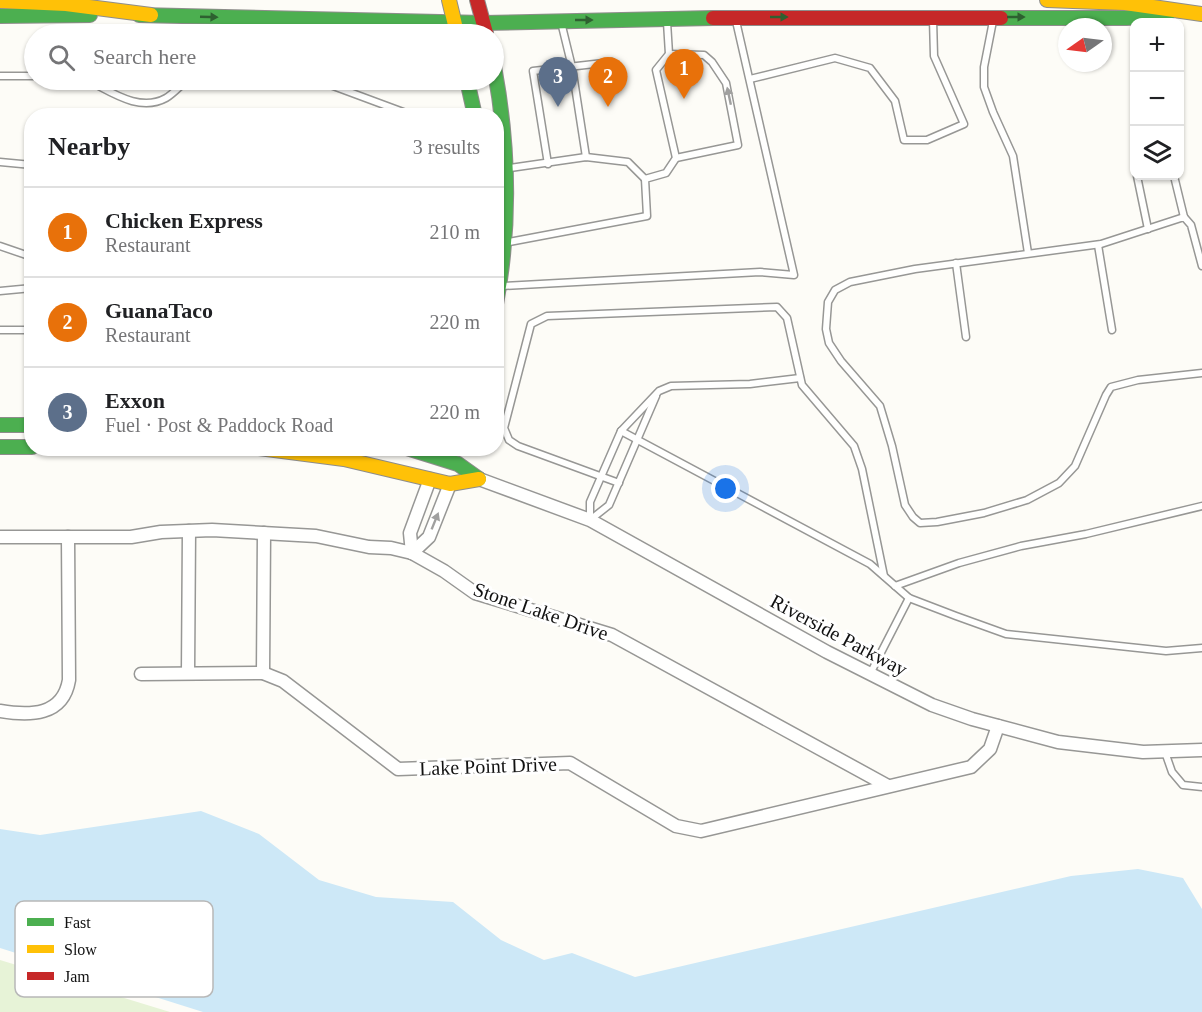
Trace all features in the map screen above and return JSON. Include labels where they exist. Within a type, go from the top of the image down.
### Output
[{"type":"main road","points":[[449,0],[455,24]]},
{"type":"main road","points":[[477,0],[484,24]]},
{"type":"main road","points":[[1047,0],[1125,3],[1202,14]]},
{"type":"main road","points":[[0,1],[66,4],[151,15]]},
{"type":"main road","points":[[504,27],[560,20],[735,17],[1126,18],[1202,14]]},
{"type":"main road","points":[[0,16],[151,15],[347,24]]},
{"type":"main road","points":[[469,90],[473,108]]},
{"type":"main road","points":[[498,90],[501,108]]},
{"type":"main road","points":[[504,130],[508,168],[504,211]]},
{"type":"main road","points":[[0,425],[24,425]]},
{"type":"main road","points":[[0,447],[24,447]]},
{"type":"main road","points":[[325,456],[450,484],[479,479]]},
{"type":"main road","points":[[430,479],[438,456]]},
{"type":"main road","name":"Riverside Parkway","points":[[444,456],[479,479]]},
{"type":"main road","points":[[450,484],[460,456]]},
{"type":"street","points":[[412,554],[410,532],[430,479]]},
{"type":"street","name":"Riverside Parkway","points":[[479,479],[590,520],[827,652],[932,705],[1058,742],[1143,752],[1202,750]]},
{"type":"street","points":[[412,554],[429,537],[450,484]]},
{"type":"street","points":[[188,673],[189,531]]},
{"type":"street","name":"Stone Lake Drive","points":[[0,537],[131,537],[161,532],[189,531],[264,533],[316,536],[369,547],[391,548],[412,554],[444,571],[475,593],[612,634],[888,786]]},
{"type":"street","points":[[263,673],[264,533]]},
{"type":"street","points":[[0,711],[26,713],[51,709],[59,704],[67,693],[69,680],[68,537]]},
{"type":"street","name":"Lake Point Drive","points":[[141,674],[263,673],[283,681],[398,770],[570,763],[676,826],[701,831],[971,767],[990,749],[998,726]]},
{"type":"lane","points":[[504,286],[760,272],[794,275],[735,17]]},
{"type":"lane","points":[[750,79],[835,58],[870,68],[895,101],[904,140],[927,140],[964,124],[934,56],[933,17]]},
{"type":"lane","points":[[993,17],[984,67],[984,87],[1013,156],[1028,253]]},
{"type":"lane","points":[[666,19],[669,54],[656,70],[676,158]]},
{"type":"lane","points":[[560,20],[572,67],[586,157]]},
{"type":"lane","points":[[645,179],[666,173],[676,158],[738,145],[726,83],[712,62],[704,56],[669,54]]},
{"type":"lane","points":[[548,164],[533,71],[612,62]]},
{"type":"lane","points":[[0,76],[24,76]]},
{"type":"lane","points":[[108,90],[135,103],[150,104],[166,98],[175,90]]},
{"type":"lane","points":[[344,90],[392,108]]},
{"type":"lane","points":[[504,242],[647,216],[645,179],[628,162],[586,157],[508,168]]},
{"type":"lane","points":[[0,162],[24,164]]},
{"type":"lane","points":[[1138,180],[1148,228]]},
{"type":"lane","points":[[1175,180],[1184,217],[1191,225],[1202,266]]},
{"type":"lane","points":[[1184,217],[1098,244],[915,269],[850,282],[836,290],[828,302],[826,315],[830,343],[841,361],[880,406],[892,446],[905,505],[920,523],[984,513],[1027,500],[1059,483],[1075,466],[1111,387],[1119,383],[1138,380],[1202,373]]},
{"type":"lane","points":[[1098,244],[1112,330]]},
{"type":"lane","points":[[0,246],[24,254]]},
{"type":"lane","points":[[956,263],[966,337]]},
{"type":"lane","points":[[0,291],[24,289]]},
{"type":"lane","points":[[619,483],[518,446],[509,440],[505,433],[531,324],[542,317],[588,313],[777,307],[787,318],[802,385],[854,446],[862,469],[884,576]]},
{"type":"lane","points":[[0,330],[24,330]]},
{"type":"lane","points":[[590,520],[590,502],[621,431],[664,388],[750,384],[800,378]]},
{"type":"lane","points":[[590,520],[609,505],[658,393]]},
{"type":"lane","points":[[621,431],[870,564],[909,598],[1006,634],[1166,651],[1202,648]]},
{"type":"lane","points":[[895,586],[959,562],[1020,546],[1086,534],[1202,506]]},
{"type":"lane","points":[[870,674],[909,598]]},
{"type":"lane","points":[[1165,751],[1172,772],[1183,785],[1202,787]]},
{"type":"green space","points":[[0,960],[15,965],[15,997],[121,997],[170,1012],[0,1012]]},
{"type":"water","points":[[201,811],[259,834],[319,880],[376,897],[453,902],[501,940],[544,960],[572,953],[635,977],[1071,876],[1138,869],[1183,878],[1202,909],[1202,1012],[203,1012],[155,997],[213,997],[213,901],[15,901],[15,953],[0,948],[0,829],[40,835]]},
{"type":"traffic: fast","points":[[0,16],[90,15]]},
{"type":"traffic: fast","points":[[139,15],[484,23],[713,18]]},
{"type":"traffic: fast","points":[[1001,18],[1167,16]]},
{"type":"traffic: fast","points":[[469,90],[473,108]]},
{"type":"traffic: fast","points":[[498,90],[501,108]]},
{"type":"traffic: fast","points":[[504,140],[506,185],[504,244]]},
{"type":"traffic: fast","points":[[0,425],[24,425]]},
{"type":"traffic: fast","points":[[0,447],[24,447]]},
{"type":"traffic: fast","points":[[432,456],[458,464],[479,479]]},
{"type":"traffic: slow","points":[[449,0],[455,24]]},
{"type":"traffic: slow","points":[[1047,0],[1125,3],[1202,14]]},
{"type":"traffic: slow","points":[[0,1],[66,4],[151,15]]},
{"type":"traffic: slow","points":[[321,456],[344,459],[450,484],[479,479]]},
{"type":"traffic: jam","points":[[477,0],[484,24]]},
{"type":"traffic: jam","points":[[713,18],[1001,18]]},
{"type":"place","name":"Chicken Express","points":[[684,99]]},
{"type":"place","name":"Exxon","points":[[558,107]]},
{"type":"place","name":"GuanaTaco","points":[[608,107]]}]
